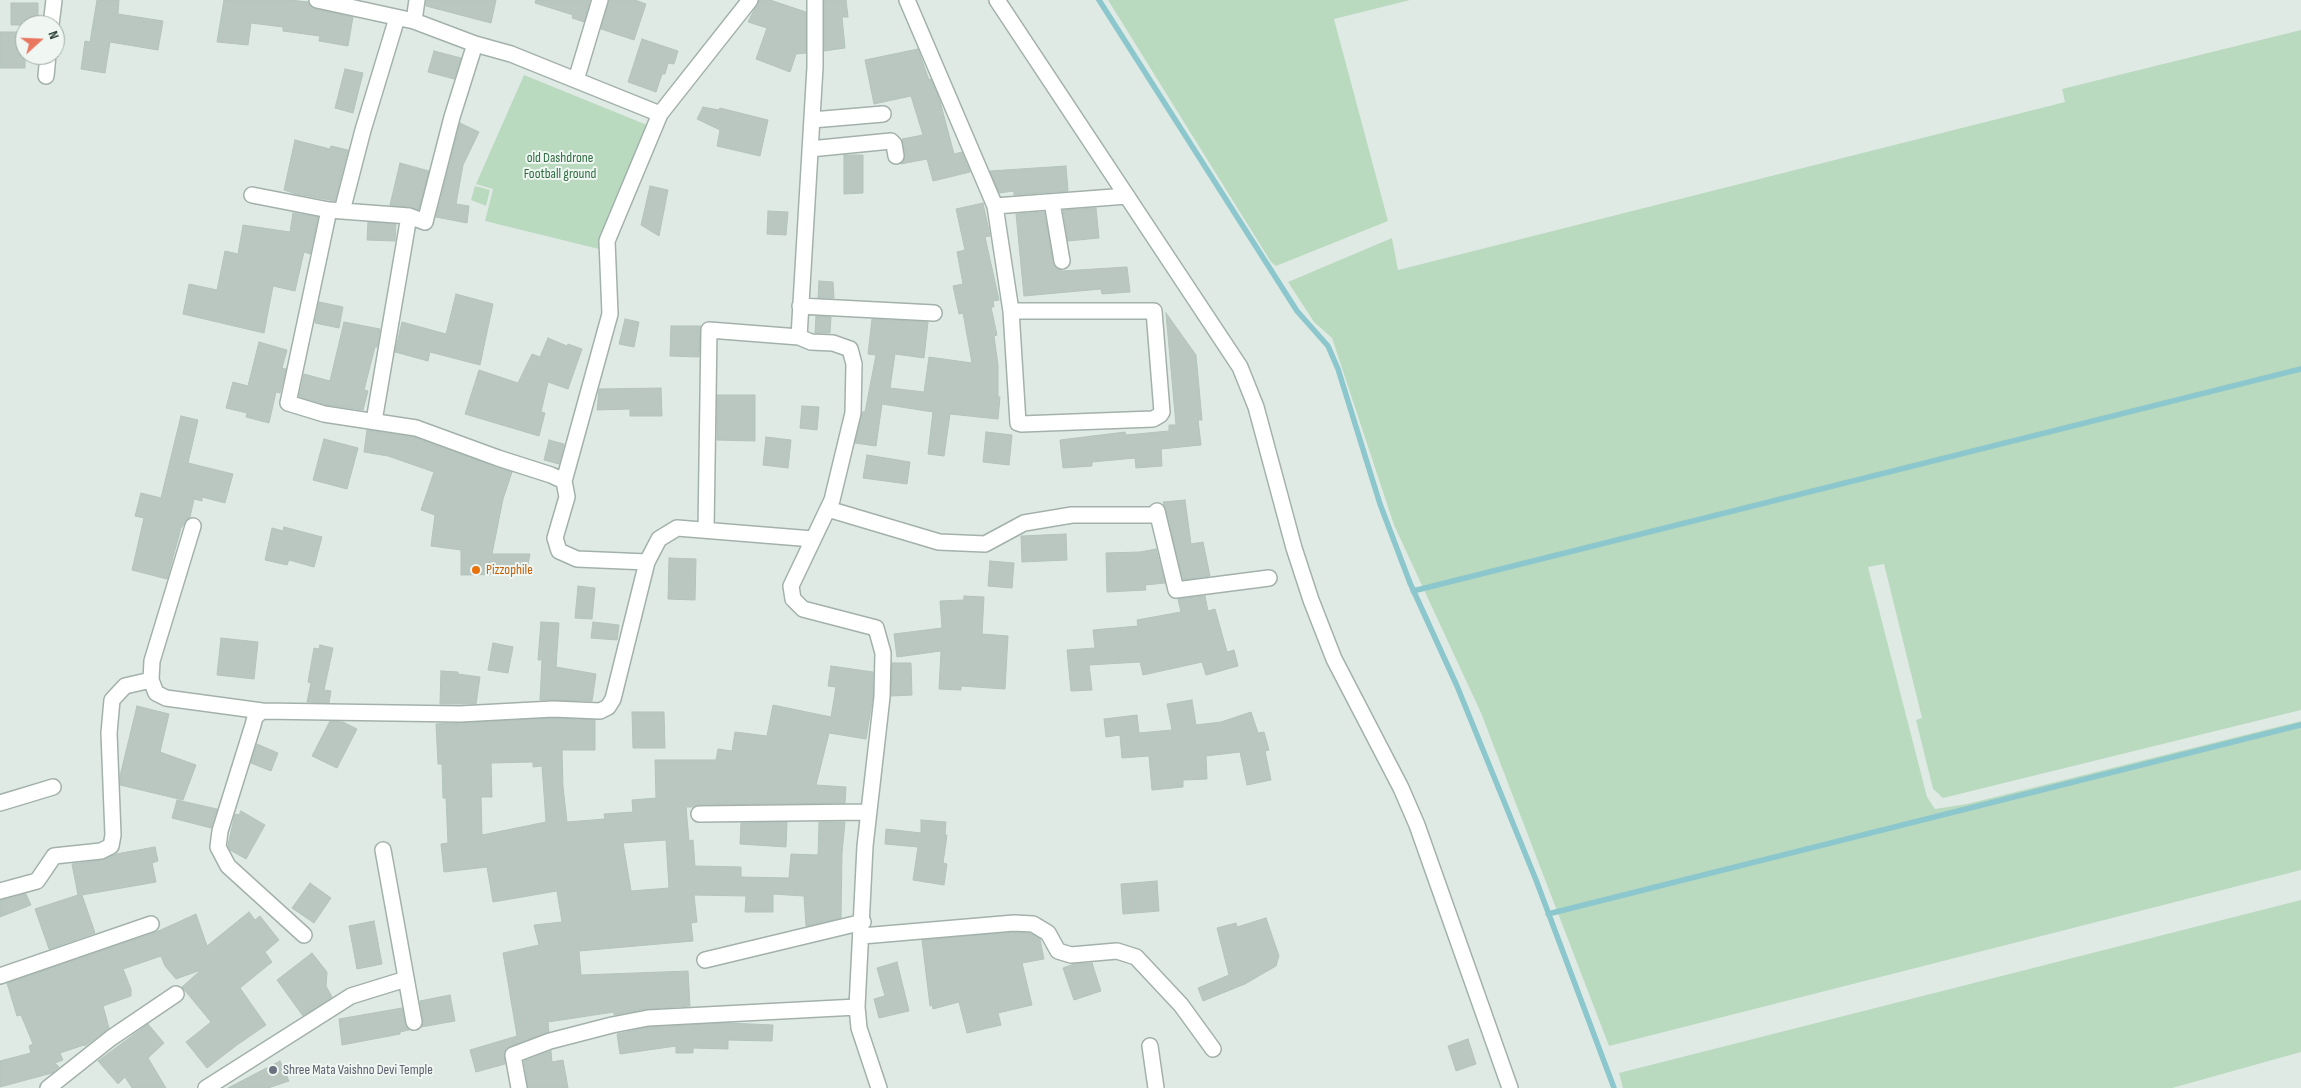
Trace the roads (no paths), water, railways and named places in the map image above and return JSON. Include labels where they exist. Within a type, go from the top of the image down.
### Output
[{"type":"street","points":[[53,15],[54,0]]},
{"type":"street","points":[[317,0],[414,21],[475,44],[511,54],[660,114]]},
{"type":"street","points":[[414,21],[417,0]]},
{"type":"street","points":[[576,80],[600,0]]},
{"type":"street","points":[[647,562],[577,559],[559,551],[556,538],[567,497],[564,481],[610,314],[607,241],[660,114],[750,0]]},
{"type":"street","points":[[799,337],[815,67],[815,0]]},
{"type":"street","points":[[908,0],[995,206],[1011,311],[1018,422],[1021,424],[1153,419],[1160,415],[1162,412],[1154,311],[1011,311]]},
{"type":"street","points":[[997,0],[1240,367],[1256,407],[1294,548],[1311,600],[1334,659],[1401,788],[1417,825],[1510,1088]]},
{"type":"street","points":[[397,18],[363,130],[336,210],[288,403],[324,414],[416,428],[564,481]]},
{"type":"street","points":[[252,195],[336,210],[408,216],[425,222],[452,116],[475,44]]},
{"type":"street","points":[[46,76],[47,65]]},
{"type":"street","points":[[812,120],[883,114]]},
{"type":"street","points":[[810,149],[891,140],[894,144],[896,156]]},
{"type":"street","points":[[995,206],[1127,196]]},
{"type":"street","points":[[1052,202],[1062,261]]},
{"type":"street","points":[[374,421],[408,216]]},
{"type":"street","points":[[800,306],[934,313]]},
{"type":"street","points":[[706,530],[710,330],[799,337],[811,342],[833,343],[850,349],[854,364],[853,413],[828,509],[791,586],[793,599],[803,609],[876,628],[883,653],[882,697],[865,846],[863,929],[858,1007],[859,1028],[879,1088]]},
{"type":"street","points":[[828,509],[939,542],[985,544],[1024,523],[1072,515],[1152,515],[1157,511],[1176,590],[1269,578]]},
{"type":"street","points":[[193,526],[152,660],[151,680],[156,693],[166,698],[262,711],[460,714],[553,709],[600,711],[608,707],[613,699],[647,562],[659,539],[677,528],[814,539]]},
{"type":"street","points":[[0,891],[37,881],[54,856],[101,851],[111,846],[113,835],[109,733],[112,700],[125,686],[151,680]]},
{"type":"street","points":[[262,711],[255,718],[252,725],[220,831],[218,848],[228,866],[304,935]]},
{"type":"street","points":[[0,803],[53,788]]},
{"type":"street","points":[[699,814],[869,812]]},
{"type":"street","points":[[383,850],[414,1022]]},
{"type":"street","points":[[705,960],[863,929],[1014,923],[1033,924],[1048,933],[1058,952],[1071,955],[1117,951],[1136,957],[1181,1005],[1213,1049]]},
{"type":"street","points":[[0,976],[151,924]]},
{"type":"street","points":[[206,1088],[351,996],[406,979]]},
{"type":"street","points":[[48,1088],[111,1038],[176,994]]},
{"type":"street","points":[[520,1088],[513,1055],[550,1040],[612,1025],[648,1018],[858,1007]]},
{"type":"street","points":[[1150,1046],[1156,1088]]},
{"type":"waterway","points":[[1099,0],[1297,311],[1328,346],[1338,369],[1380,504],[1410,583],[1457,686],[1536,880],[1614,1088]]},
{"type":"waterway","points":[[1413,591],[2301,369]]},
{"type":"waterway","points":[[1548,914],[2301,725]]},
{"type":"place","name":"Pizzophile","points":[[476,570]]},
{"type":"place","name":"Shree Mata Vaishno Devi Temple","points":[[273,1070]]},
{"type":"park label","name":"old Dashdrone Football ground","points":[[560,166]]}]
